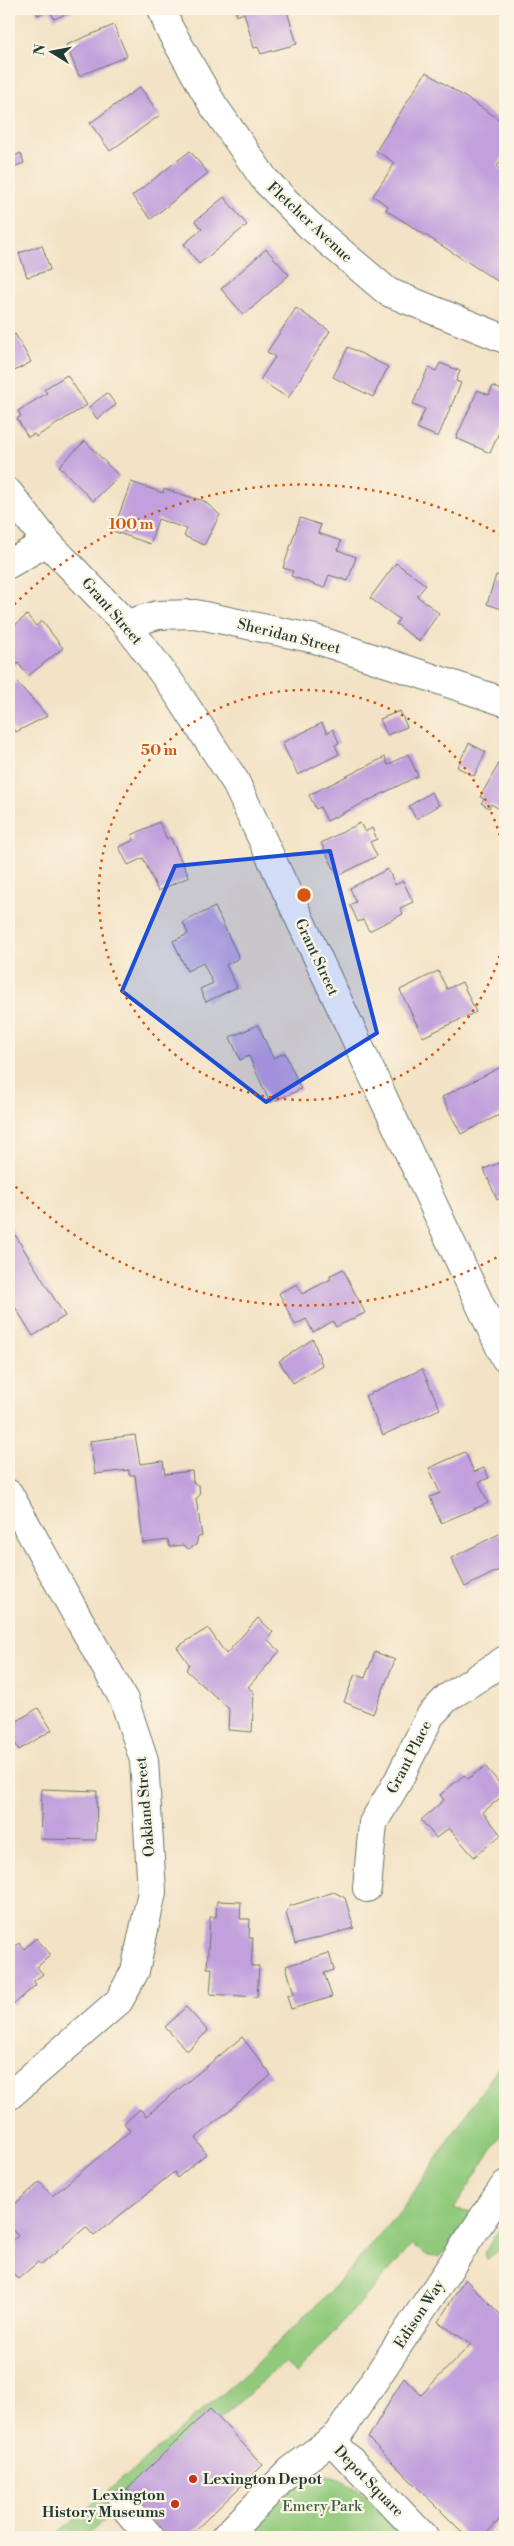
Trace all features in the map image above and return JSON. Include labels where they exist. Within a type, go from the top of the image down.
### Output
[{"type":"street","name":"Fletcher Avenue","points":[[162,9],[169,28],[212,105],[265,180],[309,226],[388,292],[505,340]]},
{"type":"street","name":"Grant Street","points":[[9,493],[47,542],[126,624],[174,688],[235,781],[505,1358]]},
{"type":"street","points":[[9,564],[47,542]]},
{"type":"street","name":"Sheridan Street","points":[[126,624],[158,616],[195,614],[315,639],[505,702]]},
{"type":"street","name":"Oakland Street","points":[[9,1494],[16,1526],[124,1700],[144,1760],[152,1892],[134,1972],[119,2001],[9,2096]]},
{"type":"street","name":"Grant Place","points":[[367,1888],[373,1823],[398,1781],[430,1716],[447,1698],[505,1660]]},
{"type":"street","name":"Edison Way","points":[[332,2441],[352,2416],[505,2185]]},
{"type":"street","name":"Depot Square","points":[[225,2537],[290,2471],[332,2441],[424,2537]]},
{"type":"street","points":[[122,2504],[150,2537]]},
{"type":"highlighted area","points":[[330,851],[377,1033],[266,1102],[122,991],[175,866]]},
{"type":"green space","points":[[505,2057],[505,2128],[454,2209],[473,2212],[442,2254],[438,2257],[428,2256],[413,2244],[296,2374],[284,2363],[85,2537],[54,2537],[245,2374],[330,2292],[405,2205]]},
{"type":"green space","points":[[505,2220],[505,2243],[487,2260],[485,2252]]},
{"type":"green space","name":"Emery Park","points":[[318,2475],[344,2481],[355,2488],[376,2506],[404,2537],[240,2537],[299,2480]]},
{"type":"building","points":[[35,9],[77,9],[54,19],[50,10],[38,15]]},
{"type":"building","points":[[235,9],[294,9],[287,11],[297,44],[261,54],[258,47],[254,48],[244,13],[237,16]]},
{"type":"building","points":[[114,25],[127,56],[79,76],[66,45]]},
{"type":"building","points":[[426,72],[505,123],[505,154],[497,167],[505,172],[505,279],[502,284],[386,210],[388,206],[373,196],[395,163],[376,151]]},
{"type":"building","points":[[140,87],[160,115],[110,151],[90,123]]},
{"type":"building","points":[[190,151],[208,173],[151,219],[132,196]]},
{"type":"building","points":[[21,153],[24,163],[9,169],[9,158]]},
{"type":"building","points":[[224,197],[247,225],[199,264],[184,244],[202,229],[195,221]]},
{"type":"building","points":[[42,245],[50,270],[27,277],[19,253]]},
{"type":"building","points":[[266,249],[289,275],[244,315],[221,289]]},
{"type":"building","points":[[296,308],[330,331],[288,398],[260,380],[275,357],[267,352]]},
{"type":"building","points":[[15,334],[31,362],[9,374],[9,337]]},
{"type":"building","points":[[348,347],[388,367],[373,397],[333,377]]},
{"type":"building","points":[[440,363],[460,371],[456,381],[461,383],[438,437],[417,428],[425,409],[413,404],[428,368],[436,371]]},
{"type":"building","points":[[67,375],[87,405],[36,437],[34,434],[28,437],[17,419],[21,416],[18,411],[47,393],[44,389]]},
{"type":"building","points":[[493,386],[505,392],[505,419],[490,453],[456,438],[478,390],[489,395]]},
{"type":"building","points":[[107,393],[116,405],[97,419],[89,407]]},
{"type":"building","points":[[85,441],[119,476],[93,501],[59,466]]},
{"type":"building","points":[[131,482],[163,493],[164,489],[204,501],[220,515],[204,545],[184,536],[187,529],[158,519],[150,544],[113,531]]},
{"type":"building","points":[[300,518],[321,525],[318,533],[341,541],[338,550],[356,557],[348,581],[329,575],[324,588],[291,576],[293,571],[283,568]]},
{"type":"building","points":[[396,563],[426,585],[417,596],[439,613],[419,641],[396,624],[399,619],[370,598]]},
{"type":"building","points":[[496,575],[505,578],[505,610],[487,604]]},
{"type":"building","points":[[27,615],[36,626],[42,621],[63,648],[28,676],[18,663],[14,666],[9,660],[9,630]]},
{"type":"building","points":[[17,682],[47,716],[16,732],[9,724],[9,689]]},
{"type":"building","points":[[400,711],[407,727],[387,735],[380,719]]},
{"type":"building","points":[[322,723],[327,733],[333,729],[339,743],[335,745],[339,754],[298,775],[282,743]]},
{"type":"building","points":[[469,743],[486,752],[474,776],[457,767]]},
{"type":"building","points":[[408,754],[418,776],[327,821],[320,807],[316,809],[309,795],[385,757],[388,765]]},
{"type":"building","points":[[501,760],[505,762],[505,812],[491,804],[489,808],[481,803],[484,799],[480,797]]},
{"type":"building","points":[[431,792],[439,805],[416,819],[409,806]]},
{"type":"building","points":[[159,822],[167,839],[170,837],[189,877],[158,891],[143,858],[128,865],[119,847],[134,840],[132,835]]},
{"type":"building","points":[[360,823],[365,832],[372,828],[377,839],[370,842],[377,856],[338,876],[321,843]]},
{"type":"building","points":[[388,869],[395,885],[403,881],[413,902],[400,908],[403,914],[369,931],[363,920],[358,922],[350,905],[356,902],[350,888]]},
{"type":"building","points":[[215,907],[239,958],[226,965],[237,987],[206,1002],[200,989],[213,983],[203,963],[187,971],[173,941],[188,934],[183,922]]},
{"type":"building","points":[[438,971],[447,989],[462,982],[476,1012],[423,1037],[400,990]]},
{"type":"building","points":[[258,1025],[273,1058],[285,1053],[301,1089],[270,1103],[249,1056],[240,1060],[230,1037]]},
{"type":"building","points":[[501,1067],[503,1072],[505,1071],[505,1112],[461,1134],[442,1097]]},
{"type":"building","points":[[505,1150],[505,1196],[497,1200],[484,1169],[504,1161],[500,1152]]},
{"type":"building","points":[[9,1225],[65,1316],[33,1336],[15,1307],[9,1311]]},
{"type":"building","points":[[343,1269],[365,1313],[336,1327],[333,1321],[313,1332],[306,1319],[295,1325],[279,1293],[297,1284],[302,1294],[331,1279],[329,1276]]},
{"type":"building","points":[[313,1339],[322,1365],[293,1383],[279,1361]]},
{"type":"building","points":[[422,1369],[440,1409],[383,1435],[365,1396]]},
{"type":"building","points":[[135,1435],[140,1464],[163,1461],[165,1474],[192,1471],[193,1482],[199,1486],[200,1495],[196,1499],[202,1536],[198,1537],[196,1545],[189,1549],[182,1545],[170,1547],[168,1540],[143,1543],[135,1475],[129,1475],[129,1470],[95,1474],[90,1441]]},
{"type":"building","points":[[465,1452],[474,1472],[484,1468],[489,1478],[479,1482],[488,1503],[441,1523],[430,1497],[440,1493],[429,1468]]},
{"type":"building","points":[[505,1531],[505,1567],[465,1587],[451,1558]]},
{"type":"building","points":[[258,1618],[273,1632],[267,1639],[280,1651],[248,1687],[254,1692],[252,1732],[228,1730],[229,1709],[186,1670],[189,1664],[177,1647],[208,1628],[226,1654]]},
{"type":"building","points":[[375,1652],[395,1660],[373,1714],[344,1702],[355,1674],[365,1678]]},
{"type":"building","points":[[38,1708],[52,1730],[19,1750],[9,1733],[9,1726]]},
{"type":"building","points":[[485,1766],[505,1790],[505,1794],[483,1812],[501,1835],[474,1857],[449,1828],[436,1838],[421,1820],[444,1800],[440,1795],[464,1775],[468,1779]]},
{"type":"building","points":[[42,1789],[97,1791],[96,1840],[40,1839]]},
{"type":"building","points":[[334,1892],[345,1898],[354,1928],[295,1944],[286,1913],[290,1906]]},
{"type":"building","points":[[217,1901],[241,1902],[240,1919],[250,1919],[249,1938],[253,1938],[251,1966],[259,1966],[257,1997],[210,1994],[212,1968],[207,1968],[210,1917],[216,1917]]},
{"type":"building","points":[[36,1938],[51,1955],[37,1967],[43,1974],[34,1981],[36,1985],[13,2005],[9,2001],[9,1942],[13,1948],[19,1943],[24,1949]]},
{"type":"building","points":[[329,1953],[334,1970],[324,1973],[332,1997],[291,2009],[287,1996],[294,1994],[286,1966]]},
{"type":"building","points":[[186,2007],[208,2031],[187,2051],[165,2027]]},
{"type":"building","points":[[242,2037],[271,2075],[196,2138],[206,2154],[177,2178],[174,2172],[94,2236],[86,2227],[41,2265],[38,2262],[18,2279],[9,2268],[9,2244],[18,2236],[9,2226],[9,2209],[40,2182],[52,2196],[130,2131],[124,2123],[140,2109],[146,2116]]},
{"type":"building","points":[[465,2279],[505,2319],[505,2514],[483,2537],[467,2537],[368,2438],[404,2377],[421,2395],[471,2344],[438,2322]]},
{"type":"building","name":"Lexington Depot","points":[[210,2409],[263,2465],[188,2537],[165,2537],[123,2493]]},
{"type":"place","name":"Lexington Depot","points":[[193,2479]]},
{"type":"place","name":"Lexington History Museums","points":[[175,2504]]}]
